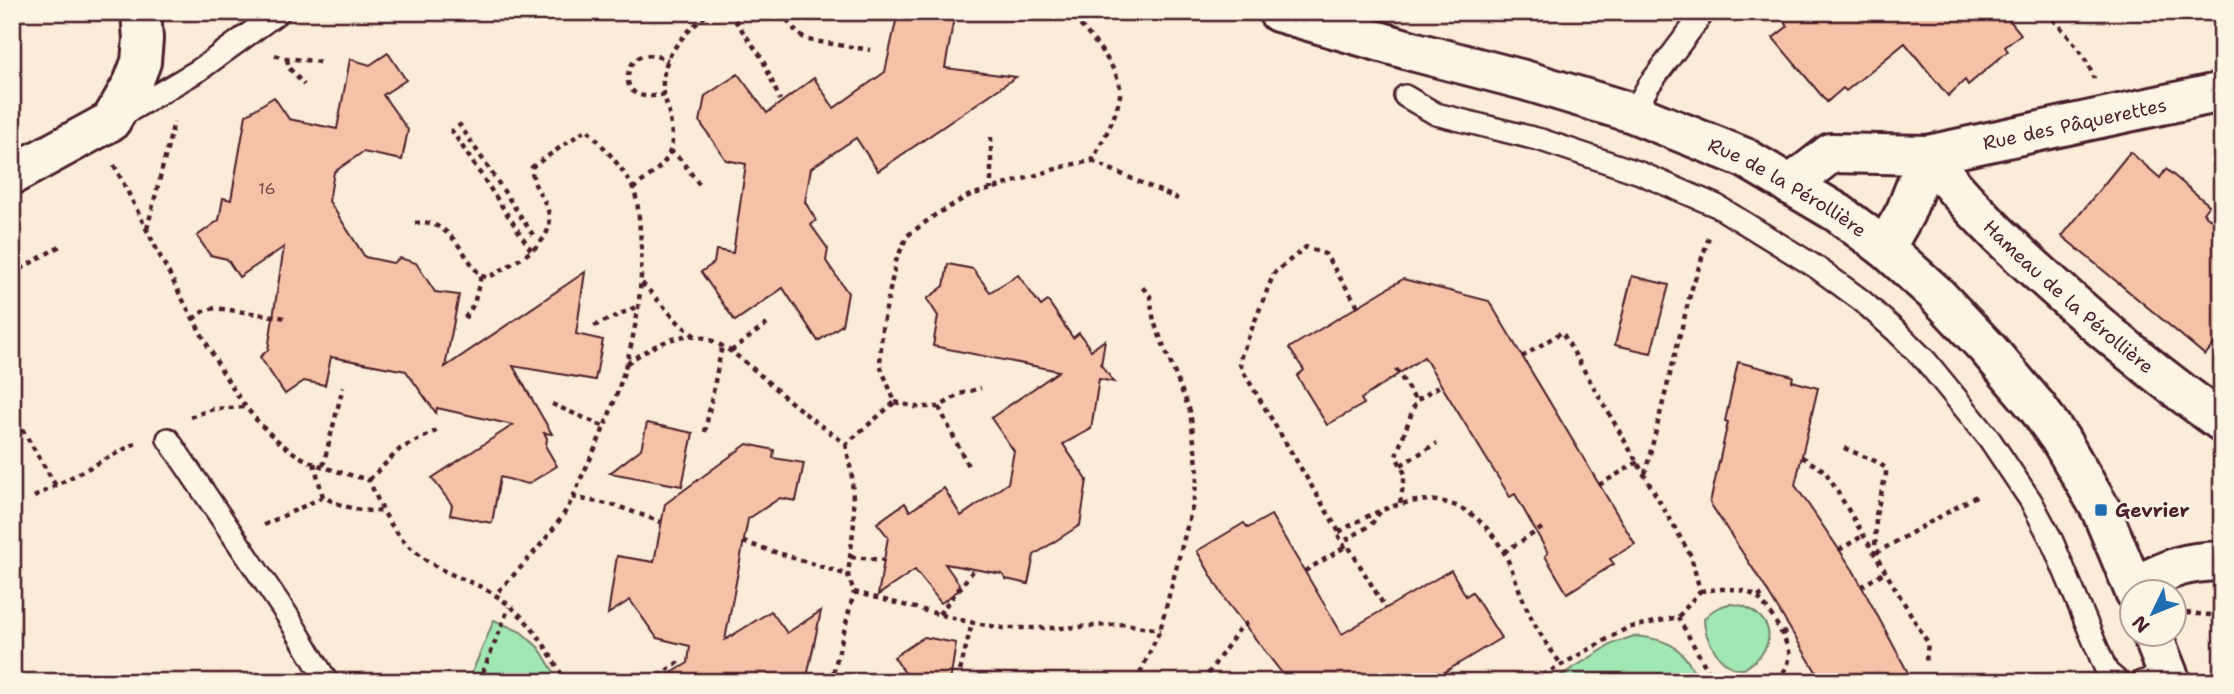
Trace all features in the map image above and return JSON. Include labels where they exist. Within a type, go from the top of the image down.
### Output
[{"type":"street","points":[[12,175],[104,125],[133,83],[141,62],[141,12]]},
{"type":"street","name":"Rue de la Pérollière","points":[[1278,12],[1633,113],[1745,158],[1838,213],[1885,248],[1936,293],[2037,407],[2060,439],[2101,510],[2129,578]]},
{"type":"street","name":"Rue des Pâquerettes","points":[[1790,184],[1831,153],[1928,155],[2222,92]]},
{"type":"street","points":[[1885,248],[1905,213],[1928,155]]},
{"type":"street","name":"Hameau de la Pérollière","points":[[1928,155],[1949,182],[2015,251],[2147,366],[2222,422]]},
{"type":"street","name":"Rue de la Pérollière","points":[[2154,578],[2174,566],[2222,561]]},
{"type":"street","points":[[2154,648],[2160,679]]},
{"type":"lane","points":[[104,125],[199,70],[279,12]]},
{"type":"lane","points":[[1633,113],[1649,85],[1704,12]]},
{"type":"lane","points":[[1405,96],[1436,114],[1554,144],[1640,173],[1717,206],[1816,267],[1861,300],[1907,342],[1989,437],[2031,501],[2052,541],[2107,672],[2119,682]]},
{"type":"lane","points":[[168,439],[287,615],[327,682]]},
{"type":"path","points":[[633,189],[659,167],[670,150],[671,128],[664,94],[664,69],[681,38],[710,12]]},
{"type":"path","points":[[729,12],[766,65],[780,100]]},
{"type":"path","points":[[781,12],[793,28],[808,40],[870,50]]},
{"type":"path","points":[[1068,12],[1096,44],[1116,76],[1121,92],[1113,118],[1092,161]]},
{"type":"path","points":[[2046,12],[2066,33],[2090,68]]},
{"type":"path","points":[[664,94],[639,96],[632,92],[628,74],[631,65],[641,57],[652,55],[668,60]]},
{"type":"path","points":[[304,85],[284,58],[322,63]]},
{"type":"path","points":[[147,230],[176,116]]},
{"type":"path","points":[[104,125],[147,230],[226,380],[245,407],[290,451],[323,466],[369,480],[392,528],[433,565],[495,595],[509,607],[550,651],[565,682]]},
{"type":"path","points":[[531,250],[452,131],[460,125],[535,238]]},
{"type":"path","points":[[415,223],[438,226],[451,236],[481,276],[493,275],[540,244],[547,236],[549,214],[534,185],[532,167],[587,129],[633,189],[641,242],[642,283],[627,363],[605,427],[563,516],[538,549],[495,595]]},
{"type":"path","points":[[991,137],[991,189]]},
{"type":"path","points":[[670,150],[699,185]]},
{"type":"path","points":[[895,402],[880,365],[882,328],[896,261],[907,236],[935,215],[968,196],[1069,165],[1092,161],[1178,200]]},
{"type":"path","points":[[1645,474],[1691,291],[1717,206]]},
{"type":"path","points":[[12,274],[60,246]]},
{"type":"path","points":[[1358,306],[1325,254],[1306,247],[1274,273],[1240,364],[1339,531],[1337,533],[1345,547],[1350,550],[1386,609]]},
{"type":"path","points":[[466,318],[474,303],[481,276]]},
{"type":"path","points":[[642,283],[678,322],[696,336],[731,351],[816,423],[846,444],[854,511],[848,575],[855,592],[831,682]]},
{"type":"path","points":[[1136,682],[1160,630],[1193,504],[1198,472],[1190,411],[1154,322],[1150,296],[1142,287]]},
{"type":"path","points":[[594,326],[639,305]]},
{"type":"path","points":[[193,319],[204,311],[215,308],[287,318]]},
{"type":"path","points":[[731,351],[767,324]]},
{"type":"path","points":[[1522,357],[1562,332],[1691,556],[1700,591]]},
{"type":"path","points":[[627,363],[647,349],[672,340],[696,336]]},
{"type":"path","points":[[705,432],[722,346]]},
{"type":"path","points":[[1396,369],[1416,401]]},
{"type":"path","points":[[1401,503],[1405,474],[1396,456],[1416,401],[1441,385]]},
{"type":"path","points":[[323,466],[343,387]]},
{"type":"path","points":[[895,402],[915,407],[939,407],[960,394],[981,388]]},
{"type":"path","points":[[846,444],[895,402]]},
{"type":"path","points":[[552,404],[605,427]]},
{"type":"path","points":[[183,421],[213,409],[245,407]]},
{"type":"path","points":[[939,407],[970,468]]},
{"type":"path","points":[[12,412],[56,486]]},
{"type":"path","points":[[369,480],[400,449],[440,429]]},
{"type":"path","points":[[34,497],[139,442]]},
{"type":"path","points":[[1401,465],[1437,443]]},
{"type":"path","points":[[1844,448],[1886,468],[1876,515],[1875,554]]},
{"type":"path","points":[[1802,457],[1825,471],[1886,571],[1928,643],[1926,661]]},
{"type":"path","points":[[314,462],[323,497]]},
{"type":"path","points":[[1599,485],[1638,462]]},
{"type":"path","points":[[1875,554],[1978,495]]},
{"type":"path","points":[[236,539],[323,497],[363,512],[383,511]]},
{"type":"path","points":[[572,497],[617,506],[661,522]]},
{"type":"path","points":[[1339,531],[1401,503],[1438,499],[1451,504],[1479,522],[1504,552],[1535,625],[1561,664]]},
{"type":"path","points":[[1346,540],[1371,525],[1381,511]]},
{"type":"path","points":[[1504,552],[1542,528]]},
{"type":"path","points":[[1839,550],[1864,535]]},
{"type":"path","points":[[743,542],[848,575]]},
{"type":"path","points":[[1306,571],[1345,547]]},
{"type":"path","points":[[851,557],[884,560]]},
{"type":"path","points":[[939,614],[973,571]]},
{"type":"path","points":[[1861,587],[1886,571]]},
{"type":"path","points":[[1531,682],[1627,628],[1678,617],[1700,591],[1731,588],[1758,597],[1782,634],[1789,653],[1788,667],[1778,682]]},
{"type":"path","points":[[855,592],[1002,628],[1125,624],[1160,630]]},
{"type":"path","points":[[1758,597],[1767,592]]},
{"type":"path","points":[[480,682],[509,607]]},
{"type":"path","points":[[2188,613],[2222,617]]},
{"type":"path","points":[[1678,617],[1714,682]]},
{"type":"path","points":[[1202,682],[1241,627],[1252,620]]},
{"type":"path","points":[[960,671],[972,622]]},
{"type":"path","points":[[1782,634],[1790,630]]},
{"type":"path","points":[[650,682],[679,662]]},
{"type":"path","points":[[1439,675],[1443,682]]},
{"type":"green space","points":[[1729,604],[1743,606],[1757,614],[1768,632],[1767,645],[1762,653],[1744,669],[1728,665],[1707,636],[1704,619],[1709,613]]},
{"type":"green space","points":[[494,620],[521,632],[539,648],[560,682],[468,682]]},
{"type":"green space","points":[[1634,636],[1657,640],[1674,647],[1687,660],[1698,682],[1550,682],[1614,643]]},
{"type":"building","points":[[898,12],[955,12],[945,68],[1016,77],[878,171],[856,138],[811,168],[805,202],[816,220],[811,225],[828,249],[826,261],[848,293],[842,325],[818,341],[783,288],[735,321],[701,272],[714,263],[716,250],[733,253],[746,164],[726,160],[700,122],[705,96],[738,74],[767,113],[814,78],[834,108],[885,72]]},
{"type":"building","points":[[1776,12],[2003,12],[2021,34],[2005,47],[2008,51],[1968,85],[1965,80],[1948,96],[1905,43],[1846,91],[1843,88],[1827,102],[1773,38],[1788,26]]},
{"type":"building","points":[[388,53],[406,80],[383,95],[408,130],[402,160],[363,152],[334,172],[329,201],[365,257],[393,263],[400,258],[416,263],[435,292],[459,295],[445,367],[585,272],[576,334],[603,340],[595,380],[513,366],[552,434],[544,433],[547,438],[546,447],[557,466],[528,484],[500,477],[492,523],[450,515],[452,505],[432,478],[513,425],[437,408],[436,413],[406,371],[331,357],[325,385],[304,381],[285,394],[260,357],[268,350],[284,247],[239,277],[227,259],[210,255],[197,236],[219,220],[223,198],[231,200],[246,115],[274,97],[289,119],[337,129],[350,59],[370,65]]},
{"type":"building","points":[[2130,152],[2160,178],[2166,169],[2209,205],[2203,213],[2222,228],[2222,335],[2205,355],[2062,236]]},
{"type":"building","points":[[948,264],[973,269],[990,292],[1018,275],[1041,306],[1048,301],[1073,338],[1079,333],[1091,350],[1105,340],[1101,365],[1114,382],[1099,379],[1091,429],[1063,444],[1087,480],[1080,525],[1034,555],[1028,584],[1006,579],[1002,574],[945,564],[962,588],[941,603],[915,570],[878,595],[888,537],[877,523],[905,503],[910,511],[944,488],[961,516],[1008,483],[1014,451],[991,418],[1059,371],[933,346],[938,316],[927,299],[944,286]]},
{"type":"building","points":[[1632,276],[1669,285],[1651,353],[1615,345]]},
{"type":"building","points":[[1403,279],[1489,301],[1635,544],[1610,559],[1614,564],[1567,593],[1545,556],[1548,553],[1515,494],[1510,497],[1424,357],[1361,399],[1364,404],[1327,425],[1297,376],[1304,370],[1289,348]]},
{"type":"building","points":[[1738,362],[1793,376],[1792,381],[1818,388],[1795,485],[1853,570],[1913,682],[1831,682],[1824,672],[1818,675],[1710,503]]},
{"type":"building","points":[[647,423],[693,433],[682,486],[610,473],[641,449]]},
{"type":"building","points":[[747,444],[774,450],[773,458],[804,463],[796,501],[780,498],[748,519],[725,640],[771,611],[787,633],[821,611],[806,682],[657,682],[688,663],[690,646],[657,638],[630,600],[608,614],[617,556],[654,562],[665,504]]},
{"type":"building","points":[[1271,515],[1342,634],[1451,570],[1466,596],[1472,592],[1501,638],[1428,682],[1289,682],[1226,601],[1197,551],[1244,523],[1248,528]]},
{"type":"building","points":[[924,637],[956,643],[950,682],[911,682],[894,657]]},
{"type":"place","name":"Gevrier","points":[[2101,510]]}]
